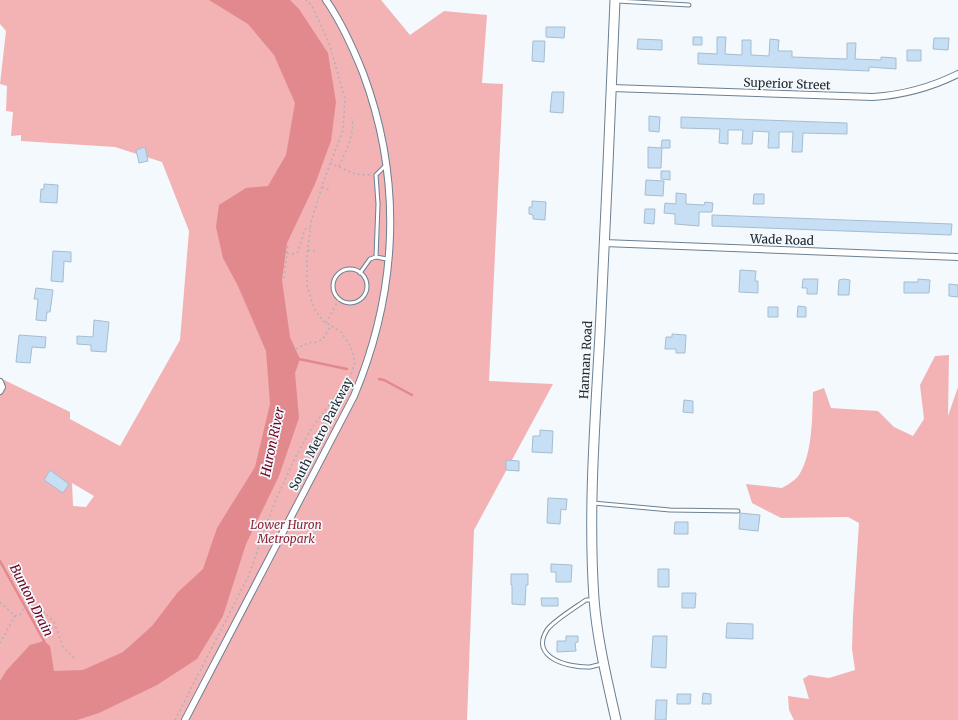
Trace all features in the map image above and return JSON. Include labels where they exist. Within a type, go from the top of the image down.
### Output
[{"type":"street","name":"South Metro Parkway","points":[[185,720],[354,396],[374,340],[385,293],[389,259],[390,213],[386,165],[379,127],[368,88],[351,45],[326,0]]},
{"type":"street","name":"Hannan Road","points":[[615,1],[594,450],[593,570],[594,600],[604,663],[616,720]]},
{"type":"street","name":"Superior Street","points":[[612,88],[873,97],[890,96],[915,91],[939,83],[958,74]]},
{"type":"street","name":"Wade Road","points":[[604,243],[958,257]]},
{"type":"street","points":[[0,382],[2,387],[0,391]]},
{"type":"lane","points":[[615,1],[690,5]]},
{"type":"lane","points":[[376,257],[378,230],[376,175],[386,165]]},
{"type":"lane","points":[[360,273],[370,259],[376,257],[389,259]]},
{"type":"lane","points":[[346,270],[352,270],[360,273],[366,279],[367,291],[364,296],[355,302],[350,303],[339,299],[333,286],[337,276],[346,270]]},
{"type":"lane","points":[[593,503],[670,510],[738,511]]},
{"type":"lane","points":[[594,600],[586,600],[553,624],[547,630],[543,640],[543,648],[550,658],[563,663],[591,667],[604,663]]},
{"type":"path","points":[[175,720],[248,577],[274,504],[294,460],[311,429],[351,375],[355,362],[351,347],[341,332],[323,321],[314,308],[307,285],[308,250],[311,222],[330,163],[343,130],[345,100],[329,43],[312,6],[306,0]]},
{"type":"path","points":[[339,166],[351,139],[354,126],[352,118]]},
{"type":"path","points":[[330,163],[355,174],[376,175]]},
{"type":"path","points":[[322,187],[329,190]]},
{"type":"path","points":[[287,253],[294,254],[298,252],[305,229],[310,228]]},
{"type":"path","points":[[284,278],[288,244]]},
{"type":"path","points":[[308,250],[317,251]]},
{"type":"path","points":[[326,323],[339,299]]},
{"type":"path","points":[[296,349],[308,343],[317,342],[323,339],[330,325]]},
{"type":"path","points":[[0,602],[15,616]]},
{"type":"path","points":[[0,643],[15,616],[20,615],[25,606],[34,606],[45,613],[56,626],[63,647],[74,658]]},
{"type":"green space","name":"Lower Huron Metropark","points":[[0,0],[381,0],[410,35],[444,11],[487,15],[482,83],[503,84],[489,381],[553,384],[474,530],[467,720],[0,720],[0,378],[70,412],[70,419],[120,446],[180,340],[189,231],[162,162],[115,147],[21,141],[21,135],[11,136],[13,112],[6,111],[7,86],[0,84],[6,31],[0,24]],"holes":[[[72,483],[94,496],[86,507],[73,506]]]},
{"type":"green space","points":[[949,355],[948,416],[958,387],[958,720],[794,720],[789,710],[788,696],[809,699],[803,679],[809,675],[829,678],[855,670],[852,649],[859,523],[848,517],[781,518],[752,503],[746,484],[782,488],[798,477],[804,466],[811,435],[813,392],[824,388],[831,408],[878,411],[894,427],[913,436],[924,419],[920,385],[935,356]]},
{"type":"water","name":"Huron River","points":[[209,0],[290,0],[299,9],[328,53],[336,102],[331,141],[315,184],[287,243],[282,280],[290,337],[300,359],[295,373],[299,418],[279,476],[246,544],[223,616],[197,659],[157,685],[99,713],[77,720],[0,720],[0,681],[6,671],[30,645],[44,641],[50,646],[54,671],[83,670],[123,652],[152,626],[178,592],[203,569],[217,528],[255,467],[270,404],[266,351],[238,286],[223,258],[216,227],[219,205],[246,188],[268,186],[286,155],[295,103],[274,55],[248,24]]},
{"type":"building","points":[[546,27],[565,27],[564,38],[546,37]]},
{"type":"building","points":[[693,37],[702,37],[702,45],[693,45]]},
{"type":"building","points":[[717,37],[726,37],[725,54],[742,55],[742,40],[751,40],[751,55],[769,56],[770,39],[779,40],[778,51],[792,51],[792,57],[847,59],[847,43],[856,43],[855,59],[881,60],[881,57],[896,58],[896,69],[869,67],[869,71],[698,64],[698,53],[717,54]]},
{"type":"building","points":[[934,38],[949,38],[948,50],[933,49]]},
{"type":"building","points":[[638,39],[662,40],[662,50],[637,49]]},
{"type":"building","points":[[533,41],[545,41],[544,62],[532,61]]},
{"type":"building","points":[[907,50],[921,50],[921,61],[907,61]]},
{"type":"building","points":[[552,92],[564,92],[563,113],[550,112]]},
{"type":"building","points":[[649,116],[660,117],[659,132],[649,131]]},
{"type":"building","points":[[681,117],[847,123],[847,134],[803,133],[802,152],[792,152],[793,132],[779,132],[779,148],[768,148],[769,132],[753,131],[752,144],[742,144],[743,130],[728,130],[728,144],[719,143],[720,129],[681,128]]},
{"type":"building","points":[[662,140],[670,140],[670,148],[662,148],[661,168],[648,168],[648,147],[661,148]]},
{"type":"building","points":[[145,147],[148,161],[139,163],[136,150]]},
{"type":"building","points":[[661,171],[670,171],[670,180],[661,179]]},
{"type":"building","points":[[646,180],[664,181],[663,196],[645,195]]},
{"type":"building","points":[[44,184],[58,185],[57,203],[40,202],[41,189],[44,189]]},
{"type":"building","points":[[676,193],[686,194],[686,204],[704,205],[705,202],[713,203],[712,212],[699,212],[699,226],[675,224],[675,214],[664,213],[665,203],[676,204]]},
{"type":"building","points":[[754,194],[764,194],[764,204],[753,204]]},
{"type":"building","points":[[532,201],[546,202],[545,220],[533,219],[533,215],[529,214],[529,207],[532,207]]},
{"type":"building","points":[[645,209],[655,209],[654,224],[644,223]]},
{"type":"building","points":[[712,215],[952,224],[951,235],[712,226]]},
{"type":"building","points":[[53,251],[71,252],[71,262],[64,261],[63,282],[51,281]]},
{"type":"building","points":[[740,270],[756,271],[755,281],[758,281],[758,293],[739,292]]},
{"type":"building","points":[[803,279],[818,279],[817,294],[807,294],[807,288],[802,288]]},
{"type":"building","points":[[918,279],[930,280],[929,293],[904,293],[904,282],[918,282]]},
{"type":"building","points":[[839,280],[850,280],[849,295],[838,295]]},
{"type":"building","points":[[949,284],[958,285],[958,297],[949,296]]},
{"type":"building","points":[[36,288],[53,290],[50,312],[47,312],[46,321],[36,320],[38,299],[34,299]]},
{"type":"building","points":[[798,306],[806,307],[806,317],[797,317]]},
{"type":"building","points":[[768,307],[778,307],[778,317],[768,317]]},
{"type":"building","points":[[94,320],[109,322],[106,352],[91,351],[91,345],[77,344],[77,336],[93,337]]},
{"type":"building","points":[[672,334],[686,335],[685,353],[676,353],[676,349],[665,349],[666,337],[672,337]]},
{"type":"building","points":[[19,335],[46,337],[45,348],[32,347],[30,363],[16,362]]},
{"type":"building","points":[[684,400],[693,401],[693,413],[683,412]]},
{"type":"building","points":[[540,430],[553,431],[552,453],[532,452],[533,436],[540,436]]},
{"type":"building","points":[[506,460],[519,461],[519,471],[506,470]]},
{"type":"building","points":[[50,470],[69,484],[63,493],[44,480]]},
{"type":"building","points":[[548,498],[567,499],[566,510],[561,509],[560,524],[547,523]]},
{"type":"building","points":[[740,513],[760,515],[758,531],[739,529]]},
{"type":"building","points":[[675,522],[688,522],[688,534],[674,534]]},
{"type":"building","points":[[551,564],[572,565],[571,582],[556,582],[556,572],[551,572]]},
{"type":"building","points":[[658,569],[669,569],[669,587],[658,587]]},
{"type":"building","points":[[511,574],[528,574],[525,605],[512,604]]},
{"type":"building","points":[[682,593],[696,593],[695,608],[682,608]]},
{"type":"building","points":[[541,598],[558,598],[558,606],[542,606]]},
{"type":"building","points":[[727,623],[753,624],[753,639],[726,638]]},
{"type":"building","points":[[566,636],[578,636],[578,642],[575,643],[576,651],[557,652],[557,641],[566,641]]},
{"type":"building","points":[[653,636],[667,636],[666,668],[651,667]]},
{"type":"building","points":[[703,693],[711,694],[711,704],[702,704]]},
{"type":"building","points":[[677,694],[691,694],[690,704],[677,704]]},
{"type":"building","points":[[656,700],[667,700],[666,720],[655,720]]},
{"type":"waterway","points":[[299,359],[347,369]]},
{"type":"waterway","points":[[379,379],[384,380],[412,395]]},
{"type":"waterway","name":"Bunton Drain","points":[[0,561],[44,643]]}]
